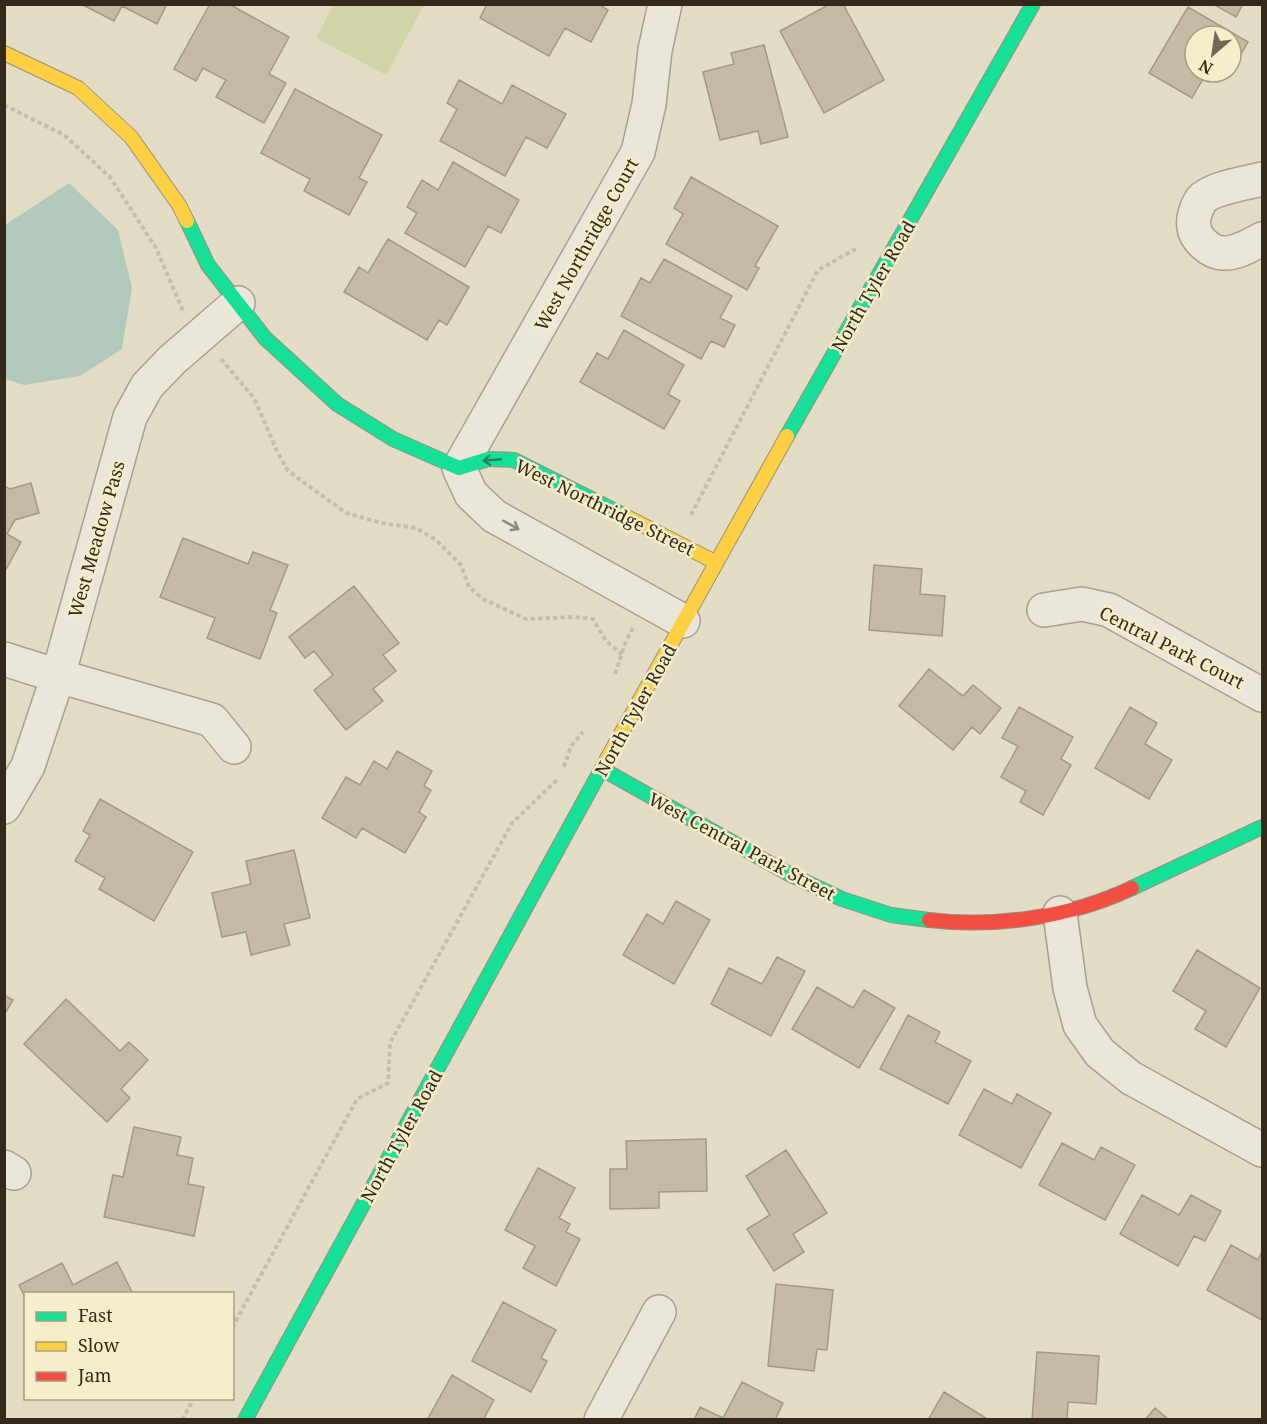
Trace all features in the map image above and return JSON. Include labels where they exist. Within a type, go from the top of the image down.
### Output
[{"type":"street","name":"West Northridge Court","points":[[459,468],[638,152],[649,104],[656,41],[665,4]]},
{"type":"street","name":"North Tyler Road","points":[[245,1419],[715,562],[1033,4]]},
{"type":"street","points":[[4,53],[78,88],[131,137],[179,205],[208,265],[265,338],[337,404],[393,439],[459,468],[471,494],[494,516],[683,621]]},
{"type":"street","points":[[1263,179],[1217,191],[1202,199],[1196,213],[1194,227],[1199,239],[1213,251],[1224,253],[1238,250],[1263,239]]},
{"type":"street","name":"West Meadow Pass","points":[[4,807],[28,766],[58,676],[130,417],[147,386],[172,360],[238,303]]},
{"type":"street","name":"West Northridge Street","points":[[459,468],[488,459],[514,460],[715,562]]},
{"type":"street","name":"Central Park Court","points":[[1044,610],[1082,604],[1109,610],[1263,695]]},
{"type":"street","points":[[4,659],[212,720],[234,747]]},
{"type":"street","name":"West Central Park Street","points":[[602,769],[789,874],[842,899],[891,915],[940,921],[992,922],[1060,913],[1122,893],[1263,827]]},
{"type":"street","points":[[1060,913],[1070,987],[1080,1025],[1100,1053],[1131,1078],[1263,1150]]},
{"type":"street","points":[[601,1419],[659,1312]]},
{"type":"path","points":[[677,542],[818,270],[864,244]]},
{"type":"path","points":[[611,684],[626,641],[647,601]]},
{"type":"path","points":[[234,1324],[357,1099],[388,1083],[390,1043],[512,823],[562,775],[571,746],[586,729]]},
{"type":"path","points":[[182,1419],[193,1400]]},
{"type":"green space","points":[[334,4],[424,5],[386,75],[316,38]]},
{"type":"shaded area","points":[[69,183],[118,230],[132,288],[122,349],[80,376],[24,385],[5,379],[5,225]]},
{"type":"building","points":[[81,4],[167,4],[157,24],[122,6],[114,21]]},
{"type":"building","points":[[210,4],[229,4],[289,37],[269,74],[286,83],[264,123],[216,97],[226,80],[203,68],[196,81],[174,69]]},
{"type":"building","points":[[487,4],[598,4],[608,10],[591,42],[565,28],[549,56],[480,18]]},
{"type":"building","points":[[830,4],[843,4],[884,80],[824,113],[780,31]]},
{"type":"building","points":[[1213,4],[1243,4],[1236,17]]},
{"type":"building","points":[[1188,7],[1217,24],[1183,24],[1183,84],[1200,84],[1192,98],[1149,73]]},
{"type":"building","points":[[1243,39],[1248,42],[1243,51]]},
{"type":"building","points":[[764,45],[788,137],[761,144],[758,131],[720,140],[703,72],[734,64],[731,53]]},
{"type":"building","points":[[459,80],[502,104],[512,85],[566,114],[547,148],[526,137],[505,176],[440,141],[457,109],[447,103]]},
{"type":"building","points":[[295,89],[382,135],[359,178],[367,182],[349,215],[304,191],[310,179],[261,153]]},
{"type":"building","points":[[453,162],[519,200],[501,233],[488,226],[465,267],[405,233],[417,213],[407,207],[422,180],[438,190]]},
{"type":"building","points":[[691,177],[778,226],[755,266],[759,268],[747,290],[666,244],[683,214],[674,208]]},
{"type":"building","points":[[388,239],[469,287],[447,325],[439,320],[427,340],[344,292],[359,267],[368,273]]},
{"type":"building","points":[[664,259],[732,296],[720,318],[735,325],[724,347],[711,341],[701,359],[621,316],[641,278],[650,283]]},
{"type":"building","points":[[624,330],[684,365],[668,394],[680,401],[664,429],[580,382],[597,353],[608,359]]},
{"type":"building","points":[[31,483],[39,513],[15,520],[7,534],[21,542],[4,573],[4,486],[10,489]]},
{"type":"building","points":[[183,538],[248,564],[253,552],[288,565],[270,610],[277,613],[260,659],[207,638],[215,618],[160,597]]},
{"type":"building","points":[[874,565],[922,569],[920,594],[945,596],[942,636],[869,630]]},
{"type":"building","points":[[354,586],[399,643],[383,655],[396,671],[373,689],[383,701],[346,730],[314,690],[333,675],[314,651],[305,658],[289,637]]},
{"type":"building","points":[[929,669],[963,696],[973,685],[1001,708],[980,734],[972,727],[953,750],[899,706]]},
{"type":"building","points":[[1019,707],[1073,737],[1061,759],[1071,765],[1043,815],[1020,802],[1026,791],[1001,777],[1018,746],[1002,738]]},
{"type":"building","points":[[1130,707],[1157,723],[1145,744],[1172,760],[1149,799],[1095,768]]},
{"type":"building","points":[[397,751],[432,771],[424,786],[431,790],[419,812],[426,817],[405,853],[362,828],[356,838],[322,818],[346,777],[360,785],[374,761],[387,769]]},
{"type":"building","points":[[100,799],[193,852],[154,921],[99,889],[105,878],[75,861],[90,835],[83,831]]},
{"type":"building","points":[[294,850],[310,918],[284,924],[290,945],[251,955],[246,932],[222,937],[212,893],[251,884],[246,861]]},
{"type":"building","points":[[676,901],[710,920],[674,984],[623,955],[647,914],[663,924]]},
{"type":"building","points":[[1197,950],[1260,988],[1226,1047],[1195,1029],[1206,1011],[1173,991]]},
{"type":"building","points":[[777,957],[805,971],[771,1036],[711,1004],[729,968],[762,984]]},
{"type":"building","points":[[817,987],[853,1008],[864,990],[895,1008],[859,1068],[792,1029]]},
{"type":"building","points":[[4,995],[13,1000],[4,1015]]},
{"type":"building","points":[[66,999],[120,1051],[129,1042],[148,1060],[121,1089],[130,1098],[107,1122],[24,1044]]},
{"type":"building","points":[[908,1015],[940,1032],[935,1042],[971,1061],[948,1104],[880,1069]]},
{"type":"building","points":[[984,1089],[1012,1104],[1017,1094],[1051,1113],[1021,1168],[959,1135]]},
{"type":"building","points":[[134,1127],[181,1137],[177,1155],[193,1158],[188,1184],[204,1187],[194,1236],[104,1217],[113,1175],[123,1177]]},
{"type":"building","points":[[706,1139],[707,1191],[659,1192],[659,1208],[610,1209],[610,1169],[627,1169],[626,1141]]},
{"type":"building","points":[[1062,1143],[1094,1160],[1101,1147],[1135,1165],[1105,1220],[1039,1185]]},
{"type":"building","points":[[786,1150],[827,1213],[793,1234],[804,1252],[774,1271],[747,1229],[770,1215],[746,1176]]},
{"type":"building","points":[[538,1168],[575,1188],[559,1218],[570,1224],[566,1232],[580,1239],[556,1286],[523,1268],[535,1246],[505,1230]]},
{"type":"building","points":[[1142,1195],[1179,1215],[1191,1195],[1221,1211],[1205,1241],[1194,1236],[1178,1266],[1120,1234]]},
{"type":"building","points":[[1231,1245],[1258,1260],[1262,1251],[1262,1320],[1207,1290]]},
{"type":"building","points":[[117,1262],[132,1292],[24,1292],[24,1295],[19,1285],[62,1263],[73,1285]]},
{"type":"building","points":[[776,1284],[833,1290],[827,1350],[817,1349],[814,1371],[768,1366]]},
{"type":"building","points":[[503,1302],[556,1330],[541,1358],[547,1361],[531,1392],[472,1361]]},
{"type":"building","points":[[1037,1352],[1099,1356],[1096,1404],[1068,1402],[1067,1420],[1032,1420]]},
{"type":"building","points":[[452,1375],[494,1400],[483,1420],[427,1420]]},
{"type":"building","points":[[742,1382],[783,1403],[775,1420],[694,1420],[700,1407],[723,1418]]},
{"type":"building","points":[[944,1392],[989,1420],[928,1420]]},
{"type":"building","points":[[1155,1408],[1169,1420],[1145,1420]]},
{"type":"traffic: fast","points":[[787,436],[1033,4]]},
{"type":"traffic: fast","points":[[187,221],[208,265],[265,338],[337,404],[393,439],[459,468],[488,459],[514,460],[623,515]]},
{"type":"traffic: fast","points":[[245,1420],[607,759]]},
{"type":"traffic: fast","points":[[602,769],[789,874],[842,899],[891,915],[929,920]]},
{"type":"traffic: fast","points":[[1132,888],[1262,827]]},
{"type":"traffic: slow","points":[[4,53],[78,88],[131,137],[179,205],[187,221]]},
{"type":"traffic: slow","points":[[607,759],[787,436]]},
{"type":"traffic: slow","points":[[623,515],[715,562]]},
{"type":"traffic: jam","points":[[929,920],[980,922],[1033,918],[1084,906],[1132,888]]}]
